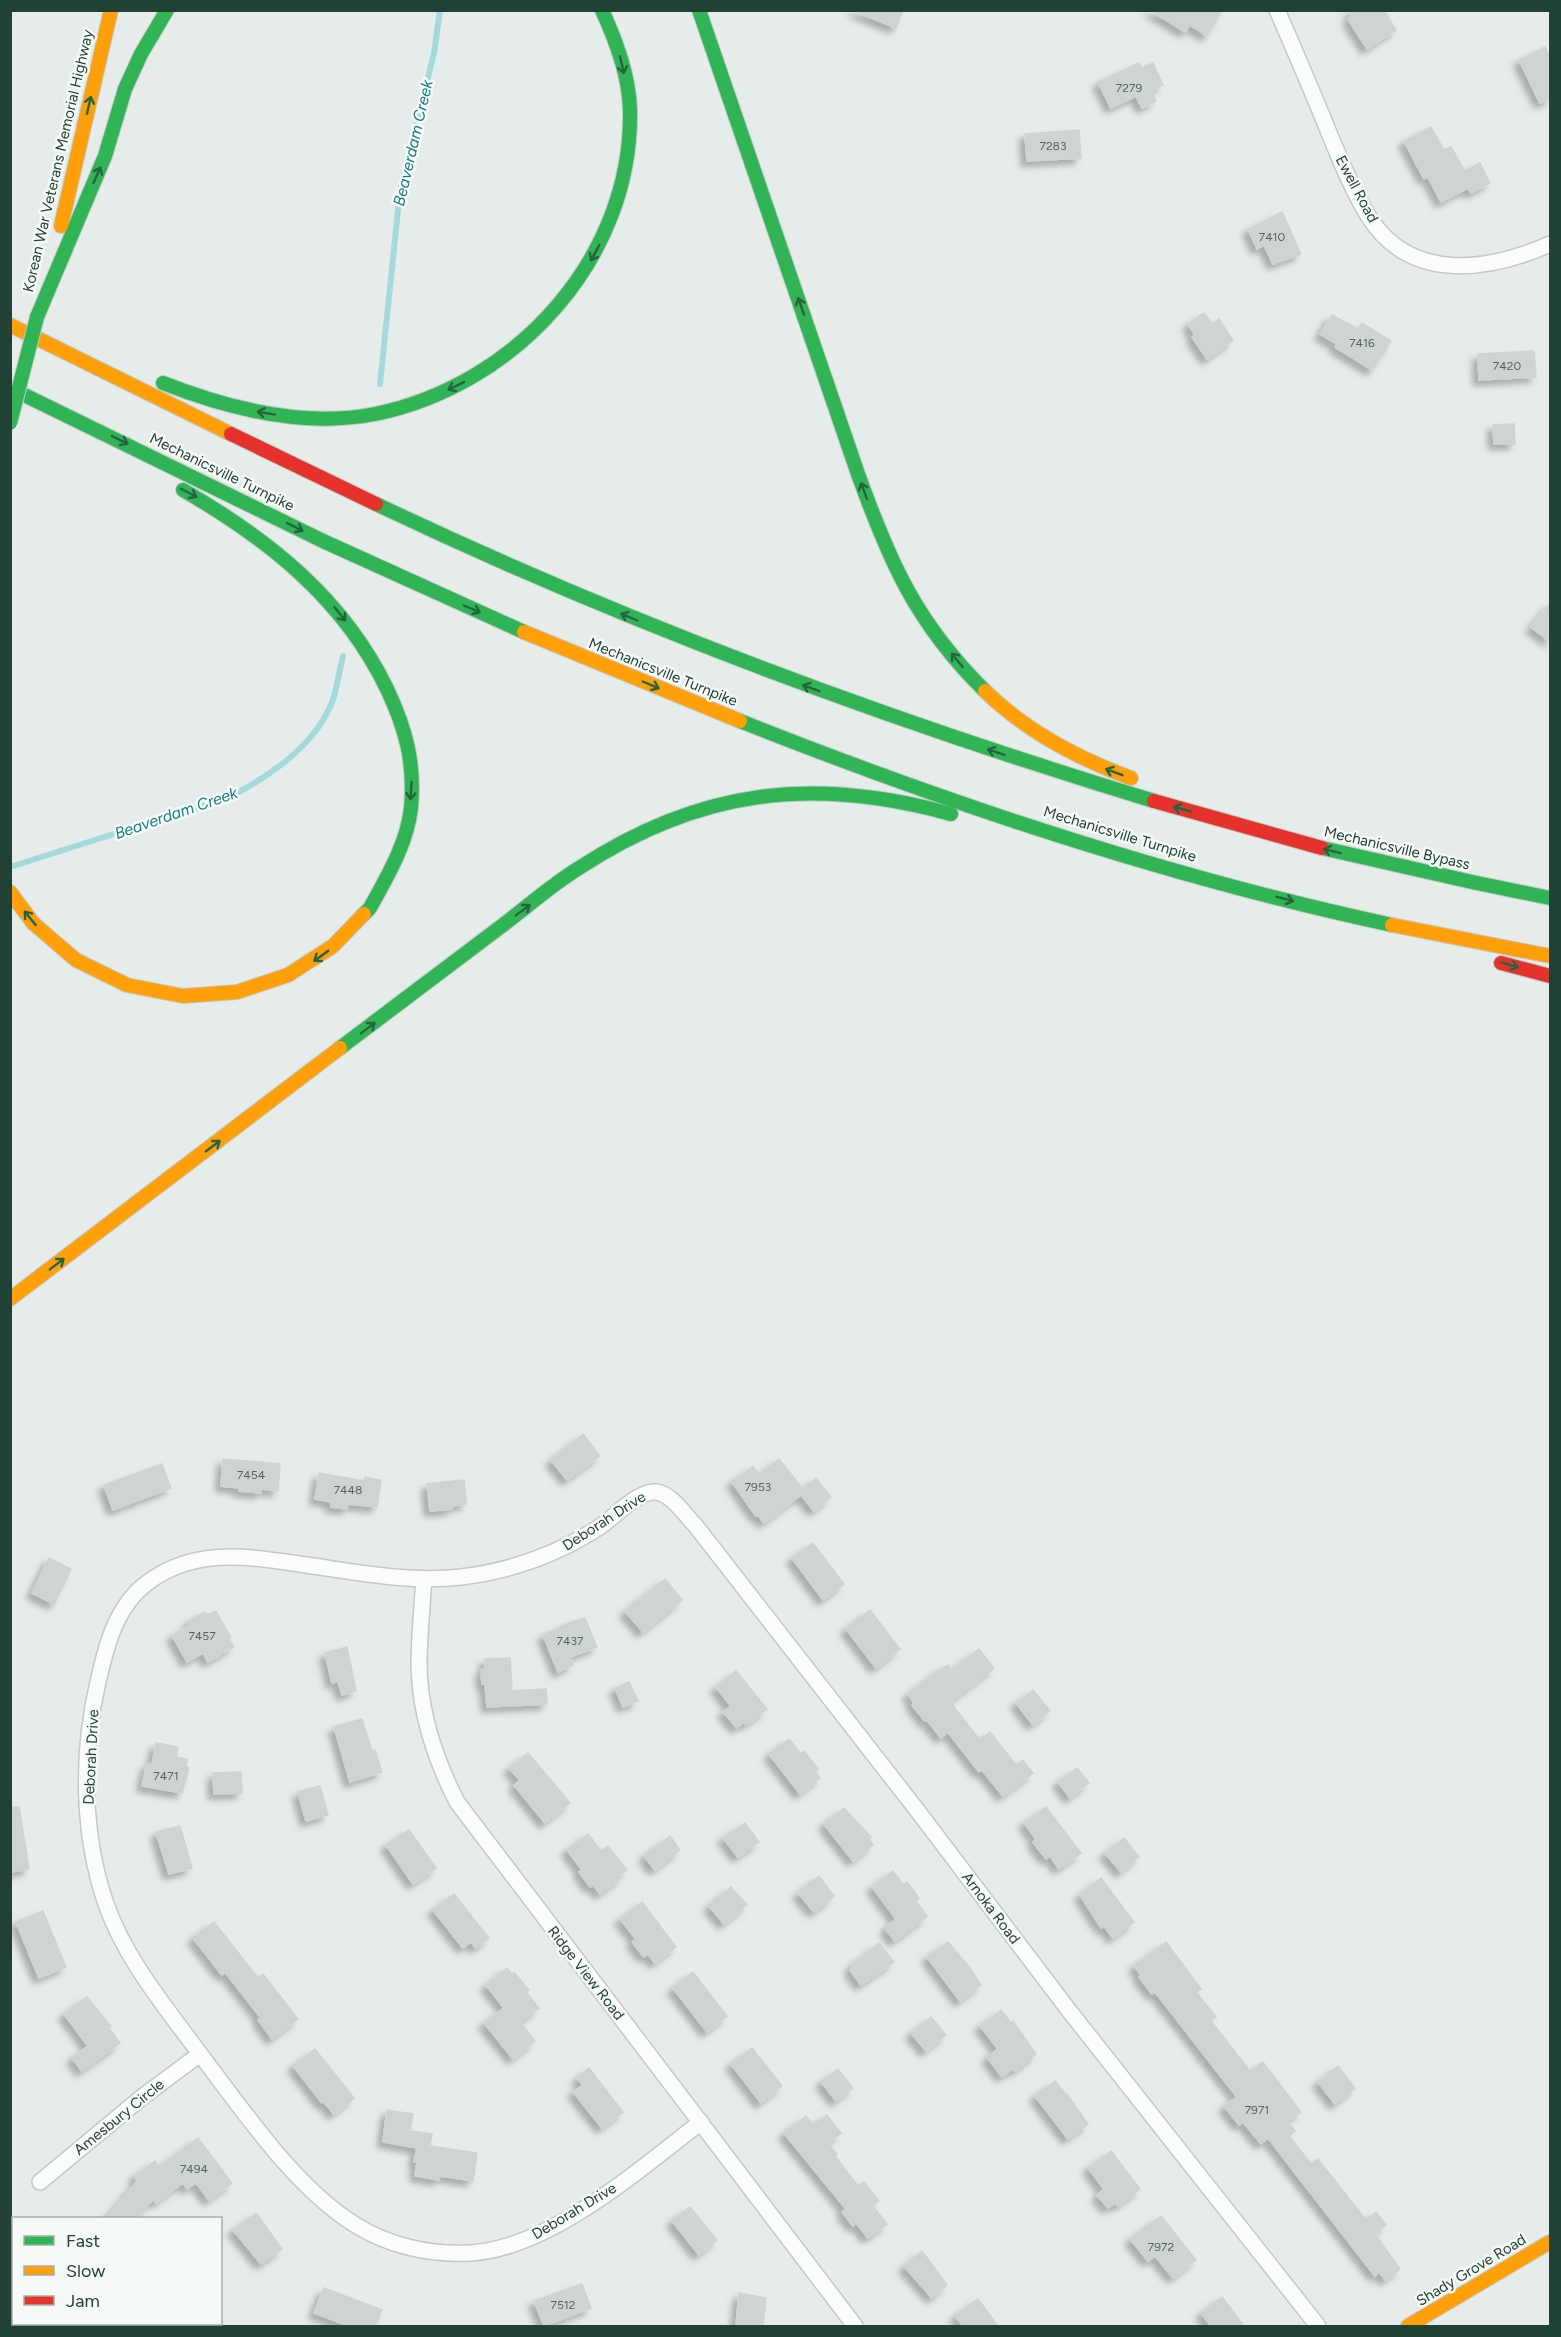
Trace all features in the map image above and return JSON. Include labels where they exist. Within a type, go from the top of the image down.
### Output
[{"type":"main road","name":"Korean War Veterans Memorial Highway","points":[[67,226],[111,10]]},
{"type":"main road","points":[[10,423],[37,317],[67,226],[105,156],[125,89],[141,54],[167,10]]},
{"type":"main road","points":[[150,377],[196,396],[239,407],[287,416],[340,418],[376,414],[429,398],[471,379],[506,356],[540,326],[578,280],[609,224],[624,180],[628,158],[630,110],[621,59],[602,10]]},
{"type":"main road","points":[[699,10],[858,474],[883,542],[906,590],[938,637],[996,702],[1052,743],[1141,782]]},
{"type":"main road","points":[[10,324],[103,356]]},
{"type":"main road","name":"Mechanicsville Bypass","points":[[10,324],[370,503],[641,622],[845,700],[1104,787],[1238,826],[1378,862],[1551,898]]},
{"type":"main road","points":[[10,389],[142,468]]},
{"type":"main road","name":"Mechanicsville Turnpike","points":[[10,389],[429,591],[656,688],[750,725],[954,798],[1106,849],[1333,911]]},
{"type":"main road","points":[[10,892],[30,919],[52,942],[77,961],[110,979],[147,991],[195,997],[227,994],[258,987],[288,975],[317,959],[348,933],[376,899],[391,873],[404,838],[410,807],[412,783],[410,752],[405,732],[376,664],[354,630],[299,570],[234,520],[172,484]]},
{"type":"main road","points":[[10,1299],[578,868],[621,842],[684,815],[747,799],[781,795],[840,793],[874,797],[940,811],[1005,831],[1237,886]]},
{"type":"main road","points":[[1233,809],[1512,891]]},
{"type":"main road","points":[[1333,911],[1551,956]]},
{"type":"main road","points":[[1333,911],[1551,976]]},
{"type":"main road","name":"Shady Grove Road","points":[[1408,2326],[1490,2280],[1551,2242]]},
{"type":"street","name":"Ewell Road","points":[[1277,10],[1340,160],[1368,216],[1382,234],[1400,248],[1420,259],[1438,264],[1466,266],[1495,263],[1523,256],[1551,244]]},
{"type":"street","name":"Deborah Drive","points":[[661,1493],[651,1492],[641,1495],[602,1525],[548,1555],[489,1572],[460,1577],[424,1579],[241,1556],[219,1556],[193,1561],[168,1570],[145,1584],[128,1603],[115,1625],[105,1654],[89,1732],[88,1821],[93,1853],[105,1900],[113,1922],[141,1971],[200,2054],[288,2165],[333,2208],[356,2226],[408,2247],[438,2253],[473,2253],[503,2248],[538,2235],[568,2219],[633,2175],[700,2122]]},
{"type":"street","name":"Arnoka Road","points":[[661,1493],[668,1496],[695,1525],[920,1814],[1074,2017],[1318,2326]]},
{"type":"street","name":"Ridge View Road","points":[[424,1579],[419,1659],[422,1696],[430,1738],[441,1771],[457,1802],[501,1864],[855,2326]]},
{"type":"street","name":"Amesbury Circle","points":[[40,2182],[141,2098],[200,2054]]},
{"type":"building","points":[[852,10],[903,10],[896,28]]},
{"type":"building","points":[[1150,10],[1222,10],[1207,36],[1190,25],[1185,32]]},
{"type":"building","points":[[1349,10],[1384,10],[1396,30],[1367,49],[1348,19],[1353,16]]},
{"type":"building","points":[[1545,47],[1551,59],[1551,98],[1540,103],[1519,60]]},
{"type":"building","points":[[1139,63],[1142,68],[1153,63],[1163,85],[1151,91],[1156,101],[1142,108],[1136,96],[1111,108],[1098,82]]},
{"type":"building","points":[[1431,127],[1444,150],[1451,147],[1465,171],[1480,163],[1490,183],[1471,193],[1468,188],[1441,202],[1428,177],[1424,179],[1404,141]]},
{"type":"building","points":[[1079,130],[1081,158],[1027,161],[1025,134]]},
{"type":"building","points":[[1282,212],[1301,254],[1273,264],[1264,245],[1257,249],[1248,229]]},
{"type":"building","points":[[1204,313],[1212,324],[1219,319],[1233,340],[1207,359],[1192,337],[1195,335],[1188,324]]},
{"type":"building","points":[[1332,315],[1358,329],[1362,323],[1391,341],[1372,370],[1335,347],[1337,344],[1320,334]]},
{"type":"building","points":[[1534,351],[1536,377],[1479,380],[1478,354]]},
{"type":"building","points":[[1514,424],[1515,444],[1494,444],[1493,425]]},
{"type":"building","points":[[1551,602],[1551,642],[1531,627]]},
{"type":"building","points":[[583,1434],[600,1456],[567,1480],[551,1460]]},
{"type":"building","points":[[223,1459],[280,1464],[278,1491],[261,1489],[261,1493],[239,1491],[240,1488],[221,1486]]},
{"type":"building","points":[[779,1459],[803,1489],[816,1478],[831,1497],[814,1511],[801,1495],[764,1523],[758,1515],[756,1516],[732,1482],[753,1466],[759,1474]]},
{"type":"building","points":[[162,1464],[171,1488],[113,1510],[104,1485]]},
{"type":"building","points":[[319,1473],[364,1481],[365,1477],[381,1480],[377,1507],[348,1504],[347,1509],[331,1507],[331,1502],[315,1499]]},
{"type":"building","points":[[464,1480],[466,1504],[452,1506],[452,1509],[430,1511],[427,1484]]},
{"type":"building","points":[[813,1543],[844,1584],[823,1600],[792,1558]]},
{"type":"building","points":[[49,1558],[71,1569],[54,1604],[32,1593]]},
{"type":"building","points":[[665,1579],[682,1600],[643,1632],[625,1611]]},
{"type":"building","points":[[870,1610],[900,1649],[876,1668],[846,1629]]},
{"type":"building","points":[[216,1611],[234,1647],[208,1662],[203,1653],[187,1662],[172,1635],[190,1625],[188,1621],[205,1612],[207,1615]]},
{"type":"building","points":[[585,1618],[597,1647],[570,1657],[573,1665],[558,1672],[543,1635]]},
{"type":"building","points":[[347,1647],[356,1691],[342,1695],[338,1681],[332,1683],[325,1653]]},
{"type":"building","points":[[979,1649],[994,1668],[950,1702],[980,1740],[990,1732],[1016,1765],[1023,1760],[1033,1773],[1003,1796],[982,1770],[979,1772],[948,1732],[941,1738],[927,1720],[925,1721],[912,1705],[914,1703],[908,1694],[939,1670],[948,1665],[951,1670]]},
{"type":"building","points":[[510,1658],[512,1691],[546,1689],[547,1704],[487,1707],[481,1670],[485,1669],[485,1659]]},
{"type":"building","points":[[736,1671],[767,1709],[746,1725],[744,1722],[737,1728],[723,1712],[731,1706],[716,1687]]},
{"type":"building","points":[[629,1682],[638,1701],[623,1707],[615,1688]]},
{"type":"building","points":[[1033,1690],[1050,1711],[1033,1725],[1016,1703]]},
{"type":"building","points":[[362,1719],[372,1751],[375,1750],[382,1772],[350,1782],[334,1727]]},
{"type":"building","points":[[789,1739],[801,1754],[804,1751],[818,1769],[815,1771],[820,1778],[800,1794],[769,1754]]},
{"type":"building","points":[[156,1743],[178,1747],[176,1757],[187,1759],[186,1767],[189,1768],[182,1793],[142,1786],[147,1764],[152,1765]]},
{"type":"building","points":[[528,1753],[570,1803],[545,1823],[514,1785],[520,1780],[509,1768]]},
{"type":"building","points":[[1077,1768],[1089,1783],[1070,1798],[1058,1782]]},
{"type":"building","points":[[241,1772],[242,1793],[214,1794],[213,1773]]},
{"type":"building","points":[[320,1786],[328,1815],[306,1821],[298,1792]]},
{"type":"building","points":[[10,1807],[19,1807],[29,1869],[10,1872]]},
{"type":"building","points":[[1046,1807],[1081,1853],[1059,1869],[1050,1856],[1046,1859],[1033,1842],[1036,1839],[1024,1823]]},
{"type":"building","points":[[844,1808],[871,1837],[869,1839],[873,1845],[853,1861],[824,1824]]},
{"type":"building","points":[[745,1823],[759,1842],[738,1857],[723,1838]]},
{"type":"building","points":[[180,1826],[192,1868],[169,1874],[156,1832]]},
{"type":"building","points":[[409,1830],[436,1868],[413,1884],[386,1845]]},
{"type":"building","points":[[588,1834],[601,1851],[608,1846],[627,1870],[620,1875],[622,1877],[600,1894],[593,1885],[590,1887],[579,1872],[582,1870],[567,1850]]},
{"type":"building","points":[[670,1836],[680,1850],[655,1870],[644,1856]]},
{"type":"building","points":[[1124,1838],[1139,1857],[1121,1872],[1105,1853]]},
{"type":"building","points":[[893,1871],[904,1885],[907,1882],[919,1898],[916,1901],[927,1916],[895,1941],[886,1930],[887,1926],[896,1919],[872,1887]]},
{"type":"building","points":[[819,1876],[834,1896],[814,1912],[798,1893]]},
{"type":"building","points":[[1101,1878],[1134,1922],[1113,1938],[1104,1926],[1101,1928],[1080,1895]]},
{"type":"building","points":[[731,1887],[747,1905],[724,1924],[709,1906]]},
{"type":"building","points":[[454,1894],[489,1938],[476,1948],[471,1942],[463,1948],[433,1910]]},
{"type":"building","points":[[642,1902],[676,1947],[655,1963],[648,1954],[644,1957],[632,1942],[636,1939],[620,1919]]},
{"type":"building","points":[[43,1911],[66,1967],[39,1978],[16,1922]]},
{"type":"building","points":[[214,1922],[258,1978],[263,1974],[298,2019],[272,2039],[258,2020],[261,2018],[225,1972],[222,1975],[193,1938]]},
{"type":"building","points":[[948,1942],[981,1985],[960,2001],[927,1957]]},
{"type":"building","points":[[1166,1942],[1201,1989],[1196,1992],[1216,2017],[1211,2021],[1250,2071],[1263,2062],[1301,2112],[1287,2121],[1295,2131],[1289,2136],[1311,2164],[1318,2159],[1366,2220],[1376,2212],[1386,2225],[1375,2234],[1400,2269],[1385,2280],[1379,2272],[1375,2276],[1268,2138],[1261,2144],[1243,2122],[1239,2125],[1224,2106],[1237,2097],[1155,1992],[1152,1994],[1139,1977],[1141,1975],[1134,1966]]},
{"type":"building","points":[[879,1943],[894,1962],[861,1985],[850,1970],[853,1967],[851,1965]]},
{"type":"building","points":[[507,1968],[512,1974],[514,1972],[529,1990],[526,1992],[539,2008],[520,2022],[535,2041],[513,2059],[484,2023],[504,2008],[486,1985]]},
{"type":"building","points":[[693,1972],[727,2016],[707,2032],[673,1988]]},
{"type":"building","points":[[87,1997],[111,2026],[109,2028],[120,2043],[82,2071],[72,2058],[88,2046],[64,2014]]},
{"type":"building","points":[[1001,2010],[1011,2023],[1013,2021],[1036,2054],[1015,2071],[1013,2069],[1002,2077],[987,2057],[998,2049],[980,2026]]},
{"type":"building","points":[[931,2017],[946,2035],[926,2051],[911,2033]]},
{"type":"building","points":[[752,2048],[782,2086],[761,2103],[731,2064]]},
{"type":"building","points":[[315,2049],[354,2098],[334,2114],[324,2102],[322,2103],[293,2066]]},
{"type":"building","points":[[1338,2066],[1355,2088],[1335,2104],[1318,2082]]},
{"type":"building","points":[[589,2068],[623,2112],[602,2128],[573,2092],[583,2085],[577,2078]]},
{"type":"building","points":[[838,2069],[853,2088],[836,2101],[821,2082]]},
{"type":"building","points":[[1055,2081],[1088,2124],[1068,2139],[1035,2096]]},
{"type":"building","points":[[387,2110],[413,2114],[410,2131],[432,2134],[430,2146],[477,2153],[473,2181],[440,2176],[439,2180],[415,2176],[417,2162],[414,2162],[417,2148],[383,2142]]},
{"type":"building","points":[[827,2115],[841,2133],[828,2143],[837,2154],[835,2156],[858,2186],[864,2182],[879,2201],[873,2206],[887,2224],[868,2238],[856,2223],[853,2226],[842,2212],[846,2209],[784,2133],[806,2116],[813,2125]]},
{"type":"building","points":[[198,2138],[232,2183],[209,2200],[196,2183],[187,2189],[183,2183],[156,2203],[153,2199],[138,2217],[108,2217],[137,2181],[134,2176],[155,2161],[159,2167]]},
{"type":"building","points":[[1111,2151],[1140,2189],[1118,2206],[1115,2203],[1108,2208],[1097,2195],[1104,2189],[1088,2168]]},
{"type":"building","points":[[690,2207],[717,2240],[699,2255],[672,2221]]},
{"type":"building","points":[[256,2213],[282,2249],[261,2264],[233,2230]]},
{"type":"building","points":[[1161,2216],[1196,2260],[1173,2278],[1155,2256],[1148,2261],[1130,2239]]},
{"type":"building","points":[[922,2251],[947,2285],[932,2298],[904,2266]]},
{"type":"building","points":[[582,2284],[591,2308],[544,2326],[534,2301]]},
{"type":"building","points":[[324,2288],[382,2310],[376,2326],[349,2326],[314,2313]]},
{"type":"building","points":[[739,2293],[766,2298],[763,2326],[736,2326]]},
{"type":"building","points":[[1222,2297],[1244,2326],[1211,2326],[1201,2313]]},
{"type":"building","points":[[978,2299],[998,2326],[963,2326],[955,2316]]},
{"type":"waterway","name":"Beaverdam Creek","points":[[380,384],[400,191],[434,53],[440,10]]},
{"type":"waterway","name":"Beaverdam Creek","points":[[10,867],[230,797],[260,780],[288,759],[313,735],[331,705],[343,656]]},
{"type":"traffic: fast","points":[[37,317],[105,156],[125,89],[141,54],[167,10]]},
{"type":"traffic: fast","points":[[163,383],[240,408],[294,417],[348,418],[375,414],[427,399],[475,375],[519,344],[557,306],[588,263],[611,215],[626,164],[630,110],[627,84],[617,46],[602,10]]},
{"type":"traffic: fast","points":[[699,10],[858,474],[882,536],[894,564],[923,616],[961,666],[985,691]]},
{"type":"traffic: fast","points":[[10,423],[37,317]]},
{"type":"traffic: fast","points":[[10,388],[323,541],[524,632]]},
{"type":"traffic: fast","points":[[183,490],[245,529],[274,551],[326,599],[349,627],[369,657],[394,704],[408,747],[412,776],[411,808],[409,821],[395,860],[370,908],[364,914]]},
{"type":"traffic: fast","points":[[376,504],[566,590],[759,667],[955,737],[1154,801]]},
{"type":"traffic: fast","points":[[740,721],[980,810],[1144,862],[1309,906],[1392,925]]},
{"type":"traffic: fast","points":[[340,1048],[569,875],[624,841],[669,821],[713,806],[759,797],[805,794],[852,795],[900,802],[951,814]]},
{"type":"traffic: fast","points":[[1322,848],[1550,898]]},
{"type":"traffic: slow","points":[[61,226],[111,10]]},
{"type":"traffic: slow","points":[[10,325],[231,434]]},
{"type":"traffic: slow","points":[[524,632],[740,721]]},
{"type":"traffic: slow","points":[[985,691],[1035,731],[1091,762],[1131,778]]},
{"type":"traffic: slow","points":[[10,892],[33,923],[76,960],[127,985],[183,996],[237,992],[288,975],[333,946],[364,914]]},
{"type":"traffic: slow","points":[[1392,925],[1550,956]]},
{"type":"traffic: slow","points":[[10,1299],[340,1048]]},
{"type":"traffic: slow","points":[[1408,2326],[1550,2242]]},
{"type":"traffic: jam","points":[[231,434],[376,504]]},
{"type":"traffic: jam","points":[[1154,801],[1322,848]]},
{"type":"traffic: jam","points":[[1501,963],[1550,976]]}]
